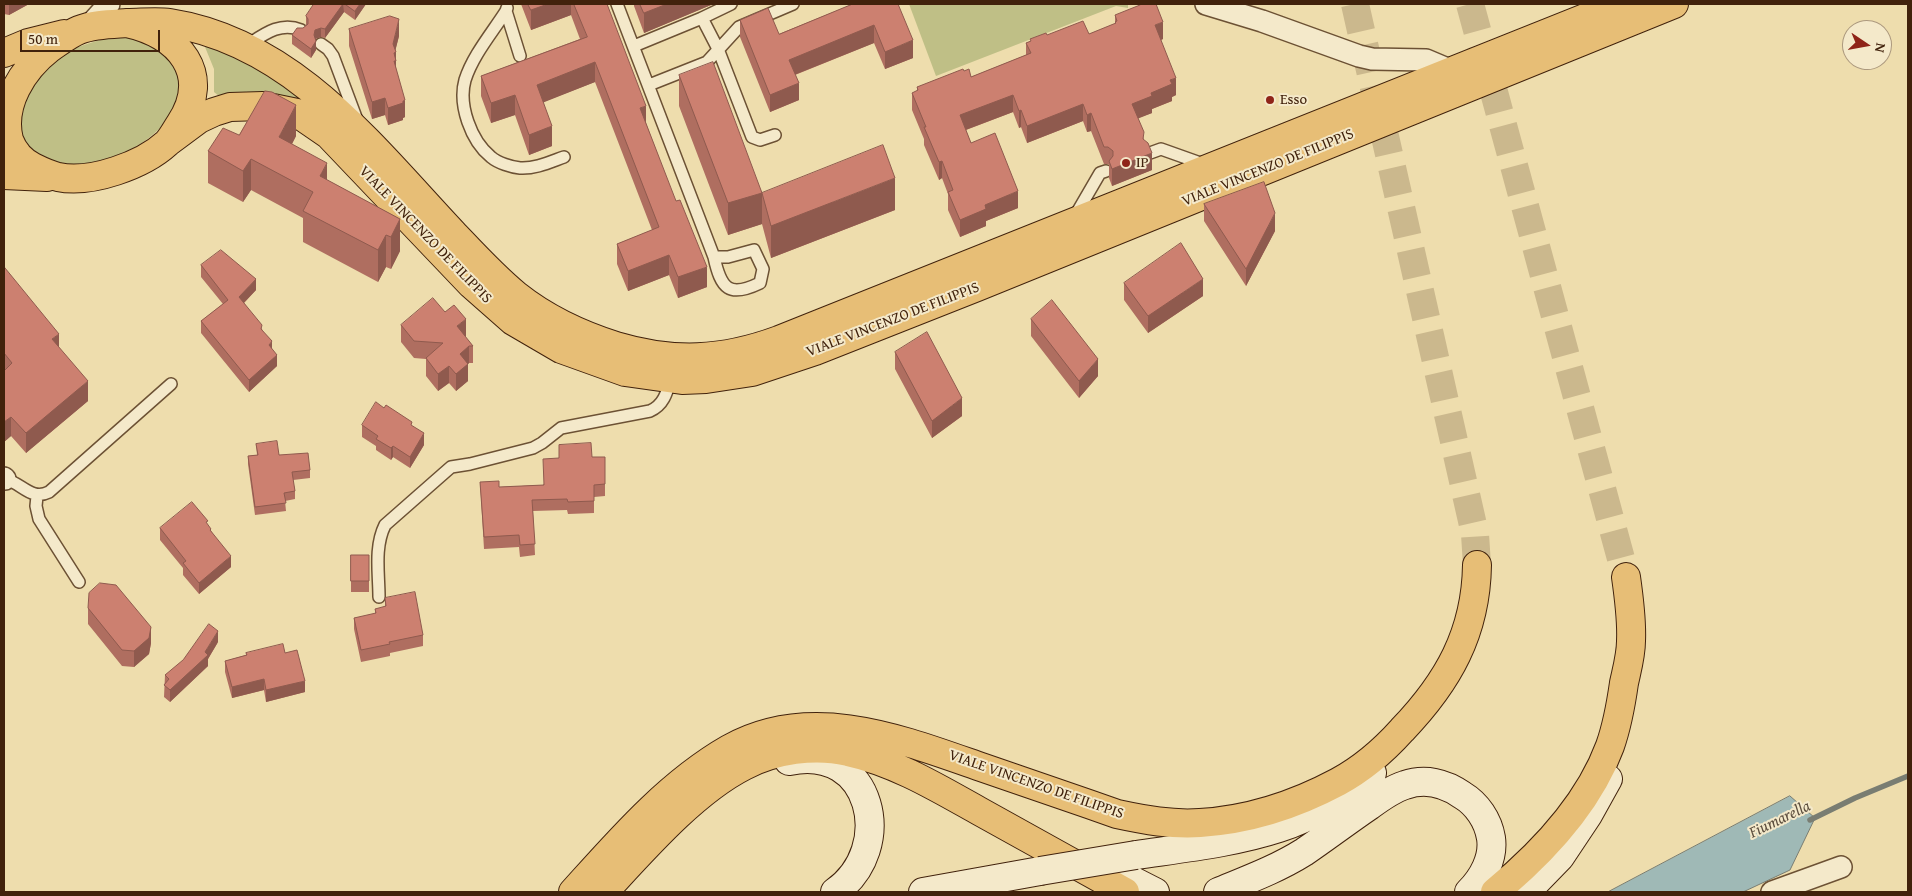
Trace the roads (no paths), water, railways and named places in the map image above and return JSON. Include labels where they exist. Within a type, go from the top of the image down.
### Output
[{"type":"main road","name":"VIALE VINCENZO DE FILIPPIS","points":[[58,177],[27,164],[19,158],[6,136],[4,110],[14,85],[28,69],[52,47],[83,29],[118,14],[212,33],[246,46],[296,77],[317,93],[364,138],[484,265],[517,295],[547,315],[584,334],[632,350],[660,356],[700,358],[758,348],[1620,4]]},
{"type":"main road","name":"VIALE VINCENZO DE FILIPPIS","points":[[4,175],[76,178],[112,172],[148,156],[199,119],[230,107],[263,106],[297,113],[329,135],[471,284],[513,321],[537,336],[582,358],[625,372],[671,378],[706,379],[752,372],[807,354],[986,284],[1674,4]]},
{"type":"main road","name":"VIALE VINCENZO DE FILIPPIS","points":[[118,14],[166,38],[181,52],[192,73],[193,83],[190,104],[185,116],[168,142]]},
{"type":"main road","name":"VIALE VINCENZO DE FILIPPIS","points":[[4,53],[28,43],[83,29]]},
{"type":"main road","name":"VIALE VINCENZO DE FILIPPIS","points":[[573,892],[612,849],[688,792],[729,749],[768,733],[792,728],[817,726],[862,731],[896,738],[1117,814],[1134,818],[1199,823],[1259,814],[1284,806],[1339,782],[1386,747],[1421,710],[1441,684],[1454,662],[1467,631],[1477,576],[1474,615],[1469,640],[1460,665],[1447,690],[1412,736],[1387,761],[1362,781],[1307,816],[1281,827],[1220,842],[922,892]]},
{"type":"main road","points":[[1526,892],[1560,857],[1588,815],[1609,777],[1623,741],[1631,707],[1633,677],[1631,611],[1626,577]]},
{"type":"main road","points":[[1496,892],[1518,873],[1564,823],[1597,773],[1610,746],[1617,722],[1631,643]]},
{"type":"main road","points":[[688,792],[727,759],[780,741],[826,737],[861,741],[899,753],[1075,851],[1155,892]]},
{"type":"main road","name":"VIALE VINCENZO DE FILIPPIS","points":[[604,892],[669,824],[688,792],[764,757],[816,749],[848,752],[881,762],[918,779],[1125,892]]},
{"type":"main road","points":[[688,792],[762,767],[787,761],[810,759],[835,766],[845,772],[854,779],[866,800],[869,811],[870,833],[860,865],[852,877],[835,892]]},
{"type":"main road","points":[[1218,892],[1275,868],[1304,852],[1385,795],[1405,784],[1433,782],[1444,785],[1464,796],[1476,807],[1489,828],[1492,848],[1488,864],[1482,878],[1470,892]]},
{"type":"street","points":[[1206,4],[1262,21],[1359,56],[1372,59],[1426,60],[1452,71]]},
{"type":"street","points":[[1772,892],[1841,867]]},
{"type":"lane","points":[[618,4],[714,257],[717,271],[725,286],[733,291],[746,290],[760,283],[763,269],[754,250],[728,257],[714,257]]},
{"type":"lane","points":[[634,46],[731,4]]},
{"type":"lane","points":[[649,86],[707,62],[739,27],[793,4]]},
{"type":"lane","points":[[507,7],[520,56]]},
{"type":"lane","points":[[507,7],[470,67],[465,82],[464,105],[471,128],[480,146],[492,158],[505,165],[519,168],[534,167],[564,157]]},
{"type":"lane","points":[[702,18],[718,49],[752,137],[760,140],[775,135]]},
{"type":"lane","points":[[246,46],[276,28],[301,30]]},
{"type":"lane","points":[[321,44],[334,56],[364,138]]},
{"type":"lane","points":[[1150,153],[1160,149],[1212,167]]},
{"type":"lane","points":[[1070,224],[1100,174],[1106,171]]},
{"type":"lane","points":[[379,597],[378,546],[380,535],[385,526],[451,467],[533,448],[562,428],[656,409],[665,399],[671,378]]},
{"type":"lane","points":[[4,481],[19,484],[37,496],[49,492],[171,384]]},
{"type":"lane","points":[[37,496],[36,506],[39,519],[79,582]]},
{"type":"water","points":[[1790,796],[1815,818],[1790,870],[1743,892],[1608,892]]},
{"type":"waterway","name":"Fiumarella","points":[[1810,820],[1855,798],[1908,776]]},
{"type":"tunnel","points":[[1355,4],[1475,534],[1477,565]]},
{"type":"tunnel","points":[[1470,4],[1626,577]]},
{"type":"place","name":"Esso","points":[[1270,100]]},
{"type":"place","name":"IP","points":[[1126,163]]}]
